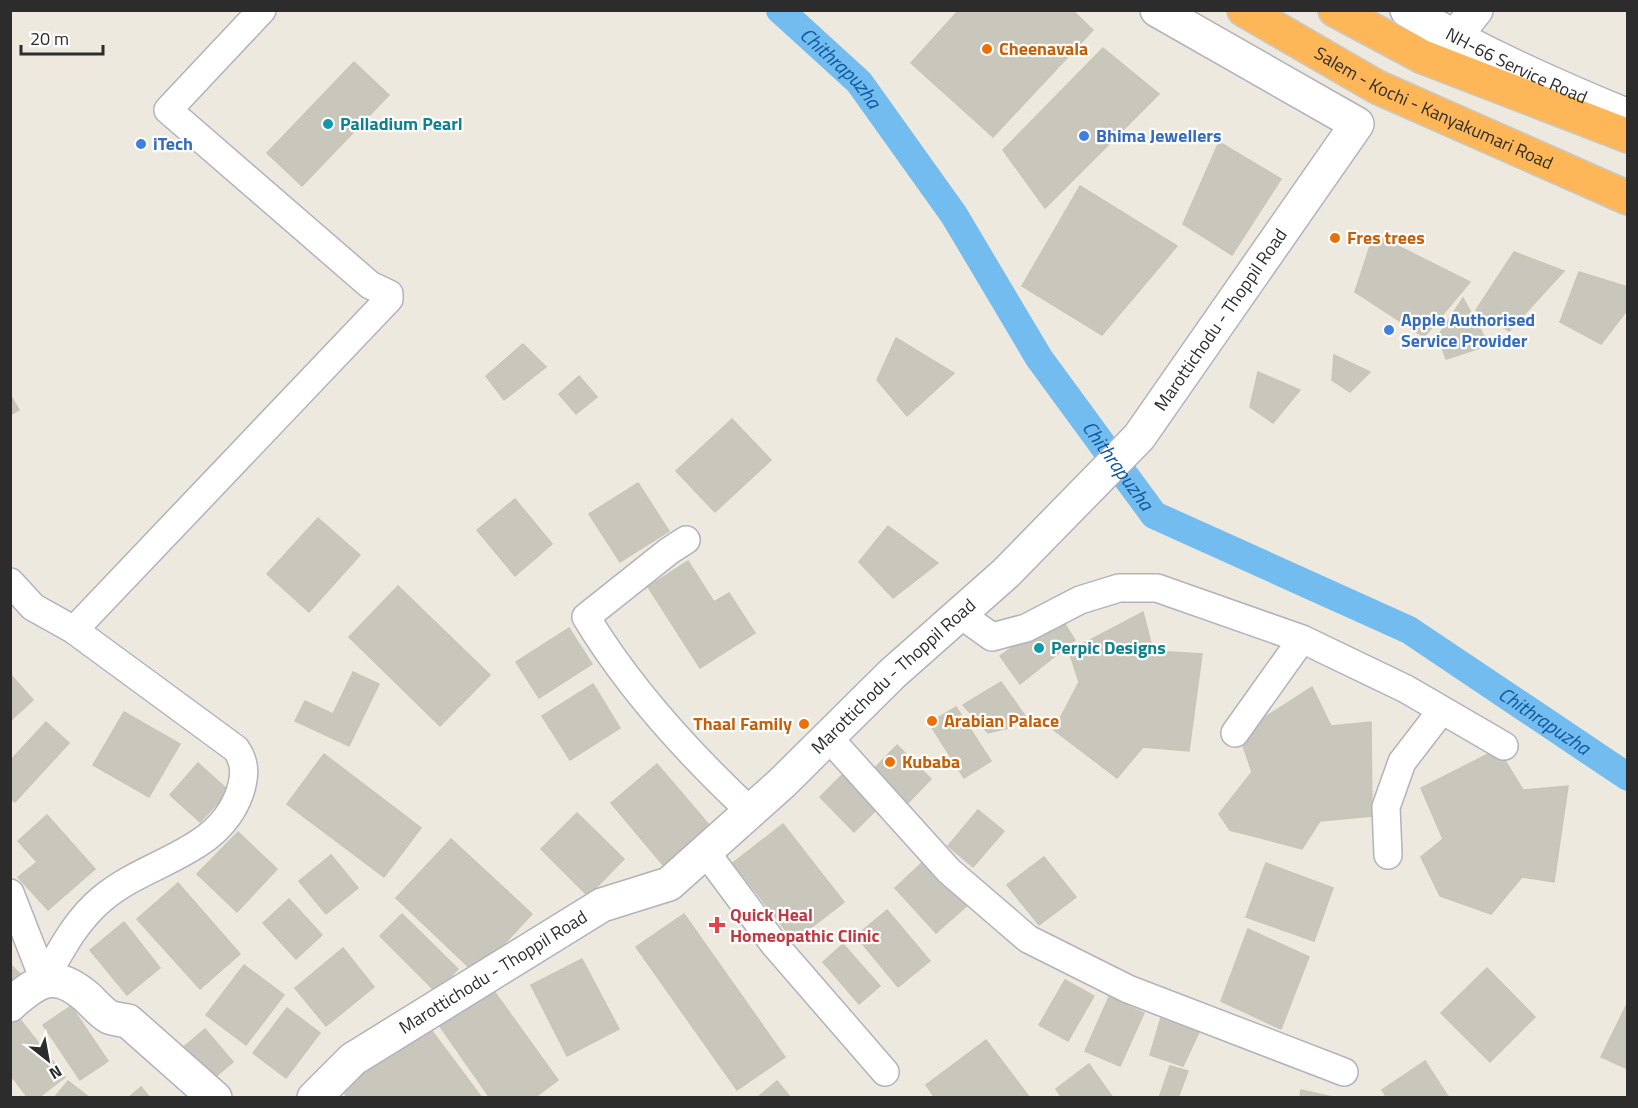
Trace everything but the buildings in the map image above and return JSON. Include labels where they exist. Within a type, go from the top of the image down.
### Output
[{"type":"highway","name":"Salem - Kochi - Kanyakumari Road","points":[[1244,10],[1377,87],[1628,198]]},
{"type":"highway","points":[[1335,10],[1423,57],[1628,136]]},
{"type":"main road","name":"Marottichodu - Thoppil Road","points":[[314,1098],[353,1059],[602,904],[669,884],[750,811],[892,674],[1006,573],[1139,437],[1357,124],[1157,10]]},
{"type":"main road","name":"NH-66 Service Road","points":[[1407,10],[1454,38],[1553,86],[1628,116]]},
{"type":"main road","points":[[1423,57],[1454,38],[1476,10]]},
{"type":"main road","points":[[10,1005],[31,986],[45,980],[67,984],[80,991],[109,1017],[128,1021],[215,1098]]},
{"type":"street","points":[[74,630],[389,299],[389,294],[370,285],[168,110],[262,10]]},
{"type":"street","points":[[686,540],[669,550],[586,617],[609,654],[660,719],[750,811]]},
{"type":"street","points":[[10,582],[33,607],[74,630],[236,749],[243,758],[244,777],[231,811],[208,839],[137,874],[104,897],[71,933],[45,980]]},
{"type":"street","points":[[960,614],[992,637],[1026,628],[1080,600],[1119,588],[1157,588],[1302,639],[1406,689],[1504,746]]},
{"type":"street","points":[[1235,733],[1302,639]]},
{"type":"street","points":[[1388,855],[1386,807],[1402,762],[1442,710]]},
{"type":"street","points":[[828,737],[949,871],[1028,939],[1128,989],[1344,1072]]},
{"type":"street","points":[[705,851],[774,944],[885,1072]]},
{"type":"street","points":[[10,893],[45,980]]},
{"type":"waterway","name":"Chithrapuzha","points":[[780,10],[859,82],[954,215],[1039,358],[1154,515],[1409,630],[1628,777]]},
{"type":"place","name":"Cheenavala","points":[[987,49]]},
{"type":"place","name":"Palladium Pearl","points":[[328,124]]},
{"type":"place","name":"Bhima Jewellers","points":[[1084,136]]},
{"type":"place","name":"iTech","points":[[141,144]]},
{"type":"place","name":"Fres trees","points":[[1335,238]]},
{"type":"place","name":"Apple Authorised Service Provider","points":[[1389,330]]},
{"type":"place","name":"Perpic Designs","points":[[1039,648]]},
{"type":"place","name":"Arabian Palace","points":[[932,721]]},
{"type":"place","name":"Thaal Family","points":[[804,724]]},
{"type":"place","name":"Kubaba","points":[[890,762]]},
{"type":"place","name":"Quick Heal Homeopathic Clinic","points":[[717,925]]}]
